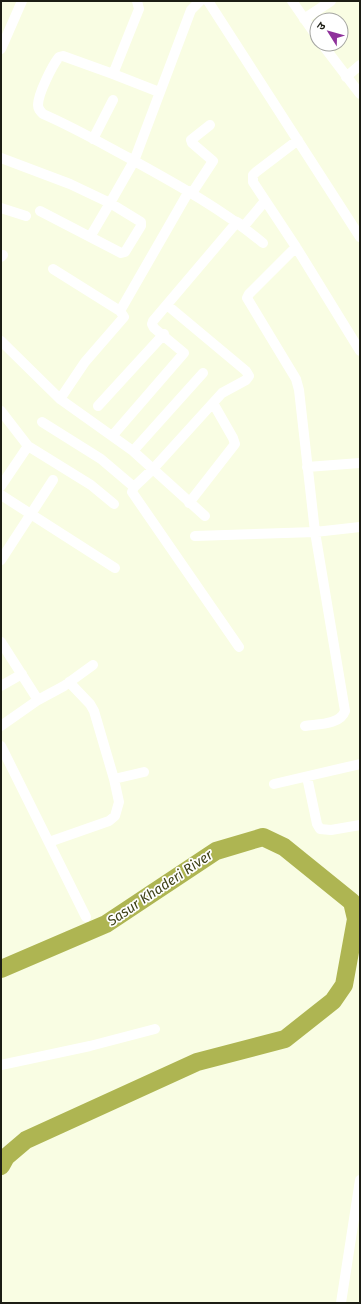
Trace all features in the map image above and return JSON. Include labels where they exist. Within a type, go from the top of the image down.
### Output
[{"type":"street","points":[[1,49],[22,1]]},
{"type":"street","points":[[113,74],[139,9],[138,1]]},
{"type":"street","points":[[90,237],[134,161],[190,10],[200,1]]},
{"type":"street","points":[[208,1],[359,232]]},
{"type":"street","points":[[292,1],[309,26]]},
{"type":"street","points":[[304,19],[331,1]]},
{"type":"street","points":[[328,52],[360,94]]},
{"type":"street","points":[[159,92],[62,56],[59,57],[44,85],[38,104],[43,114],[191,192],[244,226],[265,201]]},
{"type":"street","points":[[346,76],[360,65]]},
{"type":"street","points":[[93,139],[112,100]]},
{"type":"street","points":[[120,312],[191,192],[213,161],[192,144],[191,140],[210,125]]},
{"type":"street","points":[[298,140],[253,175],[253,182],[296,247],[360,351]]},
{"type":"street","points":[[1,158],[70,184],[110,203],[139,220],[142,226],[125,252],[121,253],[40,211]]},
{"type":"street","points":[[1,208],[26,216]]},
{"type":"street","points":[[238,222],[263,243]]},
{"type":"street","points":[[113,435],[184,354],[164,334],[154,328],[152,324],[238,222]]},
{"type":"street","points":[[296,247],[249,294],[247,298],[296,379],[299,390],[315,532],[345,711],[343,716],[337,720],[305,726]]},
{"type":"street","points":[[53,269],[120,312],[124,317],[85,362],[60,399]]},
{"type":"street","points":[[167,305],[248,373],[248,378],[222,393],[153,469],[134,487],[133,494],[240,647]]},
{"type":"street","points":[[98,406],[164,334]]},
{"type":"street","points":[[1,341],[60,399],[113,435],[133,451],[205,516]]},
{"type":"street","points":[[133,451],[202,373]]},
{"type":"street","points":[[189,503],[235,444],[213,403]]},
{"type":"street","points":[[1,411],[28,446],[92,485],[114,504]]},
{"type":"street","points":[[42,422],[101,459],[134,487]]},
{"type":"street","points":[[1,486],[28,446]]},
{"type":"street","points":[[307,467],[360,463]]},
{"type":"street","points":[[1,560],[53,480]]},
{"type":"street","points":[[1,495],[115,568]]},
{"type":"street","points":[[195,536],[315,532],[360,527]]},
{"type":"street","points":[[1,642],[38,700]]},
{"type":"street","points":[[1,726],[38,700],[69,682],[93,665]]},
{"type":"street","points":[[1,686],[22,674]]},
{"type":"street","points":[[49,842],[109,821],[115,816],[119,802],[114,779],[94,711],[90,704],[69,682]]},
{"type":"street","points":[[1,746],[86,917]]},
{"type":"street","points":[[274,784],[360,764]]},
{"type":"street","points":[[114,779],[144,772]]},
{"type":"street","points":[[307,777],[317,824],[320,829],[330,830],[360,825]]},
{"type":"street","points":[[1,1065],[90,1046],[155,1029]]},
{"type":"street","points":[[341,1303],[360,1180]]},
{"type":"waterway","name":"Sasur Khaderi River","points":[[1,969],[106,924],[216,851],[263,837],[284,847],[352,902],[356,919],[344,985],[333,1001],[285,1039],[197,1062],[26,1140],[6,1157],[1,1166]]}]
